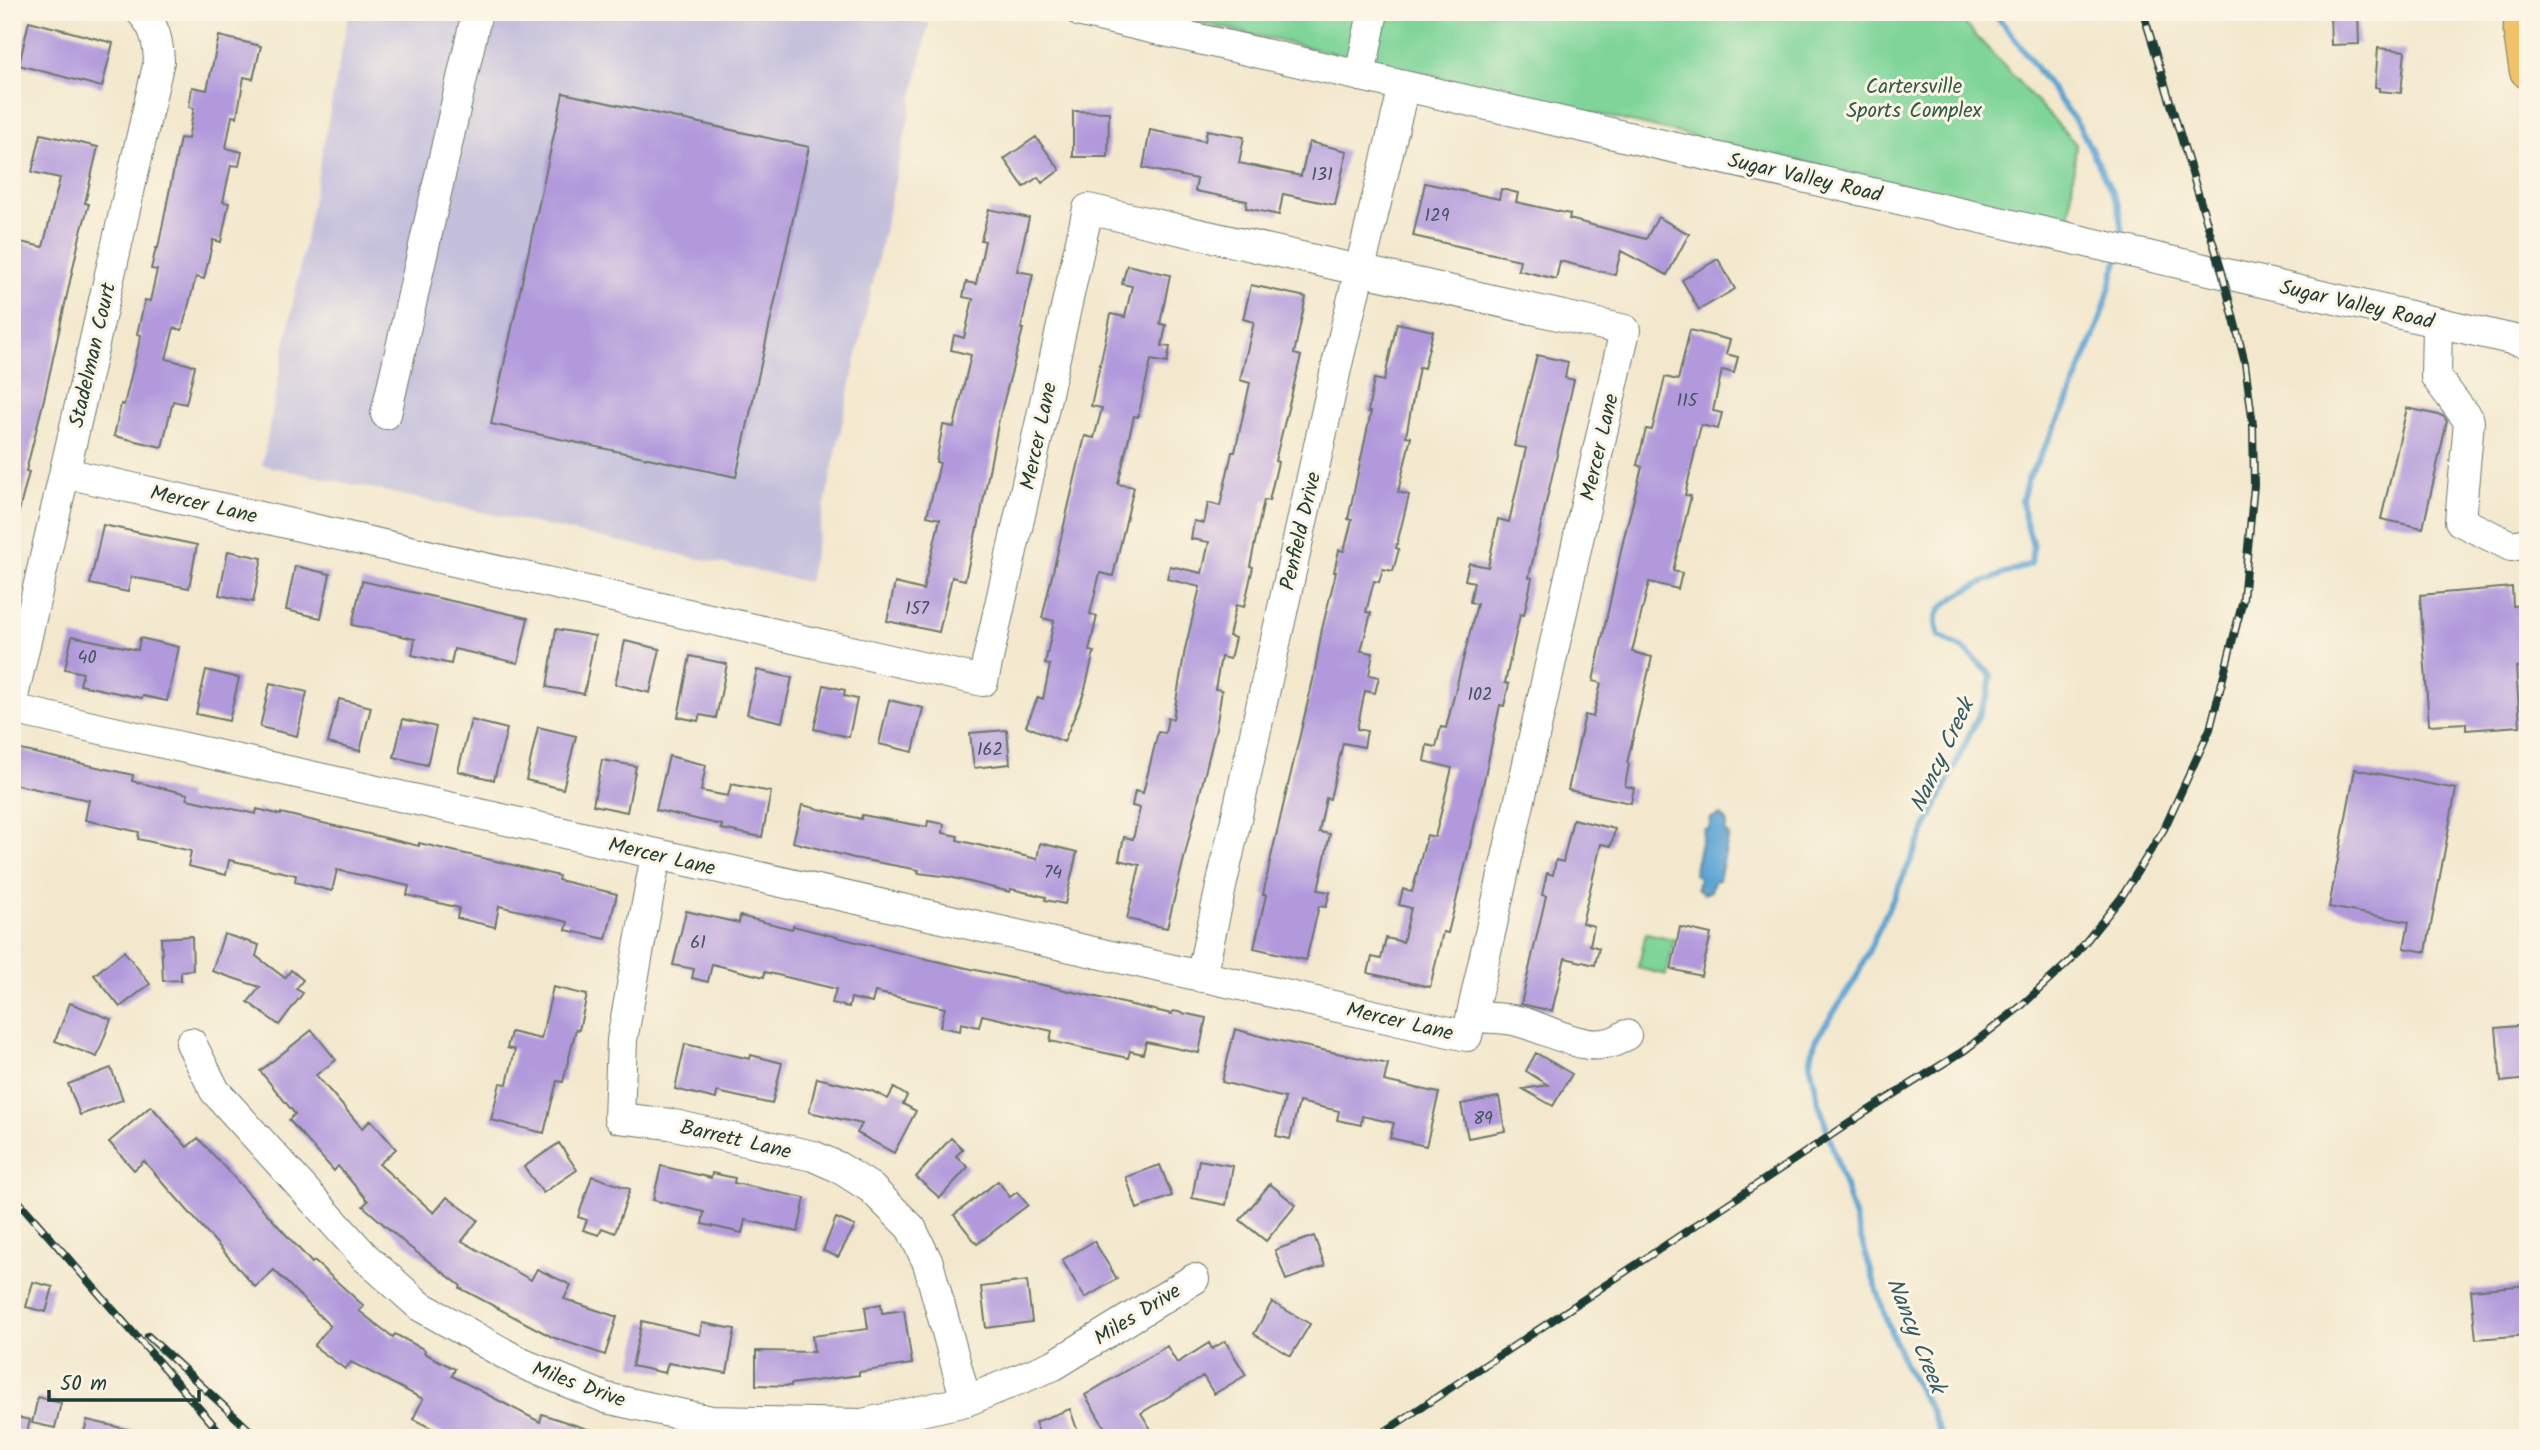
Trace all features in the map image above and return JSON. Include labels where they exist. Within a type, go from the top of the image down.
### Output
[{"type":"main road","points":[[2523,12],[2522,33],[2528,70]]},
{"type":"street","name":"Stadelman Court","points":[[12,701],[159,61],[152,27],[141,12]]},
{"type":"street","points":[[386,414],[477,12]]},
{"type":"street","name":"Sugar Valley Road","points":[[1081,12],[2528,343]]},
{"type":"street","points":[[1360,76],[1373,12]]},
{"type":"street","name":"Penfield Drive","points":[[1201,977],[1360,271],[1405,86]]},
{"type":"street","name":"Mercer Lane","points":[[12,709],[1467,1036],[1625,330],[1088,209],[983,681],[66,473]]},
{"type":"street","points":[[2437,323],[2436,377],[2469,421],[2460,521],[2511,546],[2528,543]]},
{"type":"street","name":"Barrett Lane","points":[[656,855],[622,1040],[619,1118],[670,1124],[813,1156],[838,1167],[872,1188],[911,1228],[928,1263],[966,1401]]},
{"type":"street","points":[[1472,1017],[1522,1022],[1558,1036],[1593,1045],[1610,1044],[1626,1035]]},
{"type":"street","name":"Miles Drive","points":[[191,1043],[215,1091],[366,1258],[419,1306],[521,1363],[606,1398],[710,1421],[862,1424],[966,1401],[1054,1365],[1194,1279]]},
{"type":"shaded area","points":[[349,12],[883,12],[929,23],[808,582],[262,465]]},
{"type":"green space","name":"Cartersville Sports Complex","points":[[1154,12],[1954,12],[2076,144],[2069,223]]},
{"type":"green space","points":[[1646,933],[1674,939],[1666,975],[1638,968]]},
{"type":"water","points":[[1720,815],[1727,822],[1725,833],[1729,835],[1719,880],[1714,881],[1711,891],[1704,894],[1697,889],[1699,877],[1694,874],[1704,829],[1709,829],[1711,818]]},
{"type":"building","points":[[2330,12],[2358,12],[2359,44],[2331,45]]},
{"type":"building","points":[[29,21],[113,43],[102,87],[19,65]]},
{"type":"building","points":[[219,36],[261,46],[253,79],[244,77],[237,117],[232,116],[226,148],[242,152],[239,166],[231,165],[223,202],[229,203],[221,242],[213,240],[204,279],[196,277],[182,330],[174,328],[166,359],[195,366],[186,404],[173,401],[162,447],[114,436],[141,335],[137,334],[145,300],[150,301],[157,270],[151,269],[158,248],[180,138],[188,139],[194,108],[189,107],[192,87],[207,90]]},
{"type":"building","points":[[2378,48],[2405,51],[2401,93],[2379,91],[2379,88],[2375,87]]},
{"type":"building","points":[[563,93],[809,147],[736,477],[491,424]]},
{"type":"building","points":[[1073,111],[1109,112],[1108,157],[1073,157]]},
{"type":"building","points":[[1150,130],[1205,141],[1207,130],[1244,137],[1239,163],[1301,176],[1309,142],[1347,151],[1335,205],[1283,194],[1279,215],[1246,208],[1247,201],[1195,191],[1197,179],[1143,168]]},
{"type":"building","points":[[41,134],[98,147],[85,203],[89,204],[26,471],[29,472],[18,515],[12,515],[12,319],[21,281],[12,279],[12,258],[16,241],[43,247],[60,178],[32,172]]},
{"type":"building","points":[[1036,137],[1060,170],[1042,183],[1038,177],[1024,187],[1004,159]]},
{"type":"building","points":[[1425,183],[1499,199],[1501,189],[1518,193],[1516,202],[1570,214],[1569,219],[1646,239],[1658,217],[1689,234],[1667,275],[1621,251],[1615,275],[1560,261],[1556,279],[1518,270],[1520,260],[1413,236]]},
{"type":"building","points":[[989,209],[1029,218],[1017,271],[1033,274],[1023,329],[999,419],[965,580],[952,577],[939,632],[887,621],[895,583],[923,590],[940,519],[927,516],[940,463],[936,462],[943,425],[954,427],[971,355],[951,350],[954,335],[964,338],[973,299],[963,297],[966,282],[976,284],[985,241],[981,240]]},
{"type":"building","points":[[1718,259],[1735,289],[1699,310],[1682,280]]},
{"type":"building","points":[[1127,265],[1170,275],[1160,324],[1166,325],[1162,346],[1170,347],[1167,363],[1151,360],[1138,417],[1134,416],[1118,484],[1134,487],[1113,576],[1100,573],[1090,614],[1097,616],[1089,651],[1094,652],[1084,693],[1064,742],[1026,726],[1038,697],[1043,699],[1050,665],[1045,664],[1054,621],[1042,618],[1085,436],[1094,438],[1102,408],[1091,406],[1111,314],[1125,317],[1132,286],[1122,284]]},
{"type":"building","points":[[1251,285],[1306,297],[1294,354],[1301,356],[1275,461],[1278,462],[1269,501],[1264,500],[1244,607],[1236,605],[1229,636],[1235,638],[1230,659],[1221,657],[1215,689],[1222,690],[1216,728],[1167,928],[1127,919],[1140,865],[1119,860],[1124,837],[1133,839],[1140,808],[1132,806],[1135,791],[1143,793],[1158,732],[1165,733],[1168,718],[1173,719],[1185,649],[1200,587],[1167,579],[1170,566],[1202,573],[1209,542],[1191,539],[1194,521],[1204,523],[1208,503],[1220,506],[1232,452],[1235,452],[1250,383],[1240,380],[1254,322],[1243,319]]},
{"type":"building","points":[[1397,323],[1433,331],[1424,368],[1419,367],[1406,436],[1411,437],[1398,492],[1409,495],[1396,548],[1399,549],[1393,571],[1383,569],[1379,582],[1374,581],[1366,612],[1371,613],[1361,651],[1373,653],[1369,675],[1379,677],[1375,693],[1365,691],[1357,729],[1367,731],[1364,747],[1343,743],[1330,799],[1326,798],[1319,832],[1330,834],[1318,890],[1330,892],[1326,907],[1319,906],[1306,960],[1254,948],[1271,857],[1313,680],[1339,550],[1344,551],[1352,520],[1348,519],[1371,412],[1368,412],[1374,379],[1384,381]]},
{"type":"building","points":[[1690,330],[1730,340],[1726,354],[1738,357],[1734,373],[1722,370],[1713,411],[1722,413],[1718,429],[1701,425],[1685,495],[1691,496],[1673,571],[1682,573],[1678,589],[1649,582],[1632,652],[1652,657],[1627,763],[1625,786],[1634,788],[1631,803],[1568,790],[1585,715],[1593,717],[1601,683],[1593,681],[1642,467],[1637,465],[1646,429],[1652,430],[1665,377],[1678,380]]},
{"type":"building","points":[[1537,355],[1568,362],[1565,378],[1574,380],[1529,577],[1532,578],[1524,615],[1520,614],[1505,683],[1509,684],[1504,706],[1500,705],[1470,846],[1448,933],[1443,932],[1430,987],[1368,973],[1372,957],[1381,959],[1386,938],[1403,942],[1411,908],[1399,905],[1403,889],[1412,892],[1427,835],[1435,837],[1452,768],[1424,761],[1427,745],[1436,747],[1441,727],[1446,728],[1477,604],[1470,602],[1474,582],[1465,580],[1469,563],[1488,567],[1498,519],[1509,522],[1526,448],[1514,446]]},
{"type":"building","points":[[2407,408],[2443,416],[2447,421],[2423,528],[2381,519]]},
{"type":"building","points":[[103,525],[197,545],[189,588],[131,577],[128,592],[90,584]]},
{"type":"building","points":[[228,551],[262,558],[253,602],[219,595]]},
{"type":"building","points":[[295,566],[330,574],[321,618],[286,610]]},
{"type":"building","points":[[362,581],[528,618],[518,663],[454,649],[451,664],[412,655],[415,639],[352,625]]},
{"type":"building","points":[[2512,587],[2513,606],[2528,605],[2528,666],[2516,667],[2520,726],[2466,730],[2466,723],[2429,725],[2420,595]]},
{"type":"building","points":[[556,629],[595,636],[584,694],[547,687]]},
{"type":"building","points":[[72,636],[138,650],[140,638],[179,647],[167,701],[80,685],[83,673],[65,669]]},
{"type":"building","points":[[625,641],[660,649],[650,693],[615,684]]},
{"type":"building","points":[[690,656],[727,664],[716,718],[700,715],[698,721],[678,717]]},
{"type":"building","points":[[206,670],[239,678],[229,721],[196,714]]},
{"type":"building","points":[[757,670],[792,678],[782,722],[747,714]]},
{"type":"building","points":[[270,683],[307,692],[297,736],[260,727]]},
{"type":"building","points":[[824,685],[845,690],[844,696],[857,699],[849,737],[814,729]]},
{"type":"building","points":[[339,699],[371,707],[360,751],[328,743]]},
{"type":"building","points":[[889,700],[923,708],[913,752],[879,744]]},
{"type":"building","points":[[403,719],[436,727],[427,765],[394,757]]},
{"type":"building","points":[[471,720],[507,729],[494,780],[458,771]]},
{"type":"building","points":[[538,727],[576,736],[563,789],[526,780]]},
{"type":"building","points":[[1007,730],[1010,764],[974,768],[970,733]]},
{"type":"building","points":[[12,748],[133,775],[132,781],[188,794],[187,799],[256,814],[257,809],[281,813],[419,846],[419,843],[559,876],[558,880],[617,894],[606,939],[566,930],[568,922],[499,906],[495,927],[457,918],[459,908],[407,895],[409,886],[337,870],[332,891],[295,882],[296,875],[229,860],[226,875],[188,866],[191,851],[138,839],[139,832],[85,820],[89,800],[12,784]]},
{"type":"building","points":[[669,756],[706,765],[701,791],[728,796],[731,784],[771,792],[762,837],[721,829],[722,825],[656,810]]},
{"type":"building","points":[[602,760],[636,766],[627,812],[593,805]]},
{"type":"building","points":[[2355,769],[2456,789],[2426,952],[2404,948],[2409,922],[2329,907]]},
{"type":"building","points":[[802,805],[861,819],[862,815],[927,827],[928,821],[944,824],[943,833],[958,836],[957,840],[1037,859],[1040,843],[1077,852],[1065,904],[1011,889],[1010,892],[950,877],[918,873],[919,870],[854,858],[793,842]]},
{"type":"building","points":[[1573,819],[1615,829],[1611,846],[1601,844],[1582,923],[1594,926],[1590,945],[1599,948],[1595,965],[1565,958],[1552,1011],[1521,1004],[1546,896],[1542,895],[1547,873],[1553,875],[1556,860],[1563,862]]},
{"type":"building","points":[[686,911],[739,923],[740,916],[792,929],[793,926],[1172,1014],[1173,1011],[1206,1018],[1199,1053],[1146,1042],[1143,1054],[1130,1051],[1128,1058],[1050,1041],[1052,1031],[982,1015],[979,1027],[961,1023],[960,1031],[940,1027],[945,1008],[875,992],[872,1003],[851,998],[849,1007],[832,1003],[836,989],[765,972],[764,977],[712,964],[708,982],[692,978],[694,969],[673,965]]},
{"type":"building","points":[[1680,927],[1711,934],[1701,976],[1671,969]]},
{"type":"building","points":[[224,934],[259,945],[256,956],[285,978],[291,970],[303,980],[296,989],[303,993],[279,1025],[248,1002],[260,987],[212,971]]},
{"type":"building","points":[[192,936],[193,970],[181,971],[181,980],[163,981],[161,938]]},
{"type":"building","points":[[124,951],[150,984],[120,1007],[94,975]]},
{"type":"building","points":[[553,987],[587,995],[563,1082],[557,1081],[544,1133],[491,1120],[500,1083],[507,1084],[515,1050],[507,1048],[511,1032],[541,1039]]},
{"type":"building","points":[[70,1003],[111,1019],[97,1057],[55,1041]]},
{"type":"building","points":[[2528,1025],[2528,1079],[2501,1082],[2496,1028]]},
{"type":"building","points":[[1235,1029],[1388,1064],[1384,1081],[1439,1093],[1426,1146],[1390,1138],[1394,1123],[1362,1116],[1361,1125],[1337,1120],[1339,1111],[1299,1102],[1290,1139],[1276,1136],[1285,1098],[1222,1082]]},
{"type":"building","points":[[312,1030],[336,1060],[316,1075],[362,1128],[371,1120],[396,1149],[379,1164],[434,1213],[447,1197],[478,1220],[462,1241],[531,1280],[537,1269],[571,1285],[564,1299],[617,1317],[605,1355],[552,1337],[460,1288],[461,1286],[407,1245],[363,1206],[368,1201],[338,1166],[334,1171],[289,1120],[295,1114],[260,1071]]},
{"type":"building","points":[[685,1044],[750,1059],[751,1055],[782,1063],[772,1104],[717,1092],[716,1099],[675,1089]]},
{"type":"building","points":[[1536,1053],[1572,1074],[1553,1106],[1523,1089],[1548,1085],[1526,1071]]},
{"type":"building","points":[[111,1068],[123,1100],[80,1115],[68,1084]]},
{"type":"building","points":[[817,1078],[872,1091],[888,1099],[894,1088],[907,1096],[903,1104],[916,1111],[894,1153],[857,1133],[862,1124],[809,1112]]},
{"type":"building","points":[[1499,1097],[1505,1131],[1468,1138],[1461,1104]]},
{"type":"building","points":[[151,1106],[187,1147],[198,1138],[312,1263],[314,1261],[364,1306],[359,1311],[393,1337],[395,1334],[425,1350],[424,1353],[455,1369],[452,1376],[540,1422],[542,1414],[605,1435],[604,1438],[451,1438],[413,1419],[423,1399],[351,1362],[345,1369],[314,1346],[330,1326],[274,1270],[255,1287],[144,1161],[134,1170],[109,1142]]},
{"type":"building","points":[[951,1138],[963,1149],[956,1156],[968,1167],[940,1198],[916,1177]]},
{"type":"building","points":[[559,1143],[577,1170],[543,1193],[524,1167]]},
{"type":"building","points":[[1199,1160],[1233,1166],[1226,1205],[1192,1198]]},
{"type":"building","points":[[1160,1165],[1172,1196],[1137,1209],[1126,1177]]},
{"type":"building","points":[[661,1166],[711,1178],[712,1173],[735,1178],[734,1183],[805,1198],[798,1232],[745,1220],[742,1233],[702,1224],[704,1212],[653,1200]]},
{"type":"building","points":[[592,1176],[630,1189],[615,1233],[602,1228],[599,1235],[583,1230],[587,1220],[578,1217]]},
{"type":"building","points":[[998,1181],[1010,1197],[1017,1192],[1028,1205],[977,1244],[954,1215]]},
{"type":"building","points":[[1270,1184],[1296,1205],[1266,1241],[1240,1220]]},
{"type":"building","points":[[836,1218],[855,1226],[838,1257],[823,1251]]},
{"type":"building","points":[[1314,1236],[1325,1266],[1286,1280],[1275,1250]]},
{"type":"building","points":[[1094,1241],[1117,1279],[1085,1298],[1062,1260]]},
{"type":"building","points":[[1027,1281],[1032,1322],[986,1328],[981,1287]]},
{"type":"building","points":[[33,1282],[53,1287],[46,1312],[26,1307]]},
{"type":"building","points":[[2528,1285],[2528,1335],[2476,1339],[2471,1290]]},
{"type":"building","points":[[1272,1302],[1310,1324],[1291,1356],[1254,1334]]},
{"type":"building","points":[[881,1304],[882,1313],[904,1310],[912,1364],[791,1386],[756,1385],[756,1351],[814,1352],[812,1336],[868,1329],[865,1307]]},
{"type":"building","points":[[642,1321],[700,1335],[702,1323],[735,1329],[727,1373],[668,1363],[665,1373],[632,1366]]},
{"type":"building","points":[[1225,1341],[1246,1375],[1214,1394],[1203,1376],[1141,1413],[1152,1431],[1141,1438],[1111,1438],[1085,1395],[1167,1346],[1177,1363],[1209,1343],[1212,1349]]},
{"type":"building","points":[[38,1397],[61,1403],[55,1428],[32,1423]]},
{"type":"building","points":[[1070,1409],[1080,1438],[1041,1438],[1035,1422]]},
{"type":"building","points":[[12,1416],[30,1420],[26,1438],[12,1438]]},
{"type":"building","points":[[87,1420],[135,1431],[134,1438],[83,1438]]},
{"type":"waterway","name":"Nancy Creek","points":[[1992,12],[2010,32],[2081,129],[2118,204],[2123,240]]},
{"type":"waterway","name":"Nancy Creek","points":[[1942,1438],[1931,1411],[1906,1368],[1886,1319],[1819,1103],[1810,1063],[1815,1041],[1855,980],[1988,695],[1991,675],[1964,649],[1939,636],[1936,619],[1940,610],[1962,593],[2031,564],[2033,546],[2022,501],[2027,481],[2066,406],[2101,318],[2118,258]]},
{"type":"railway","points":[[1375,1438],[1866,1112],[1965,1050],[2020,1007],[2071,960],[2121,898],[2164,829],[2210,729],[2243,600],[2254,485],[2253,425],[2245,363],[2222,272],[2143,12]]},
{"type":"railway","points":[[12,1194],[225,1438]]},
{"type":"railway","points":[[148,1336],[258,1438]]}]
